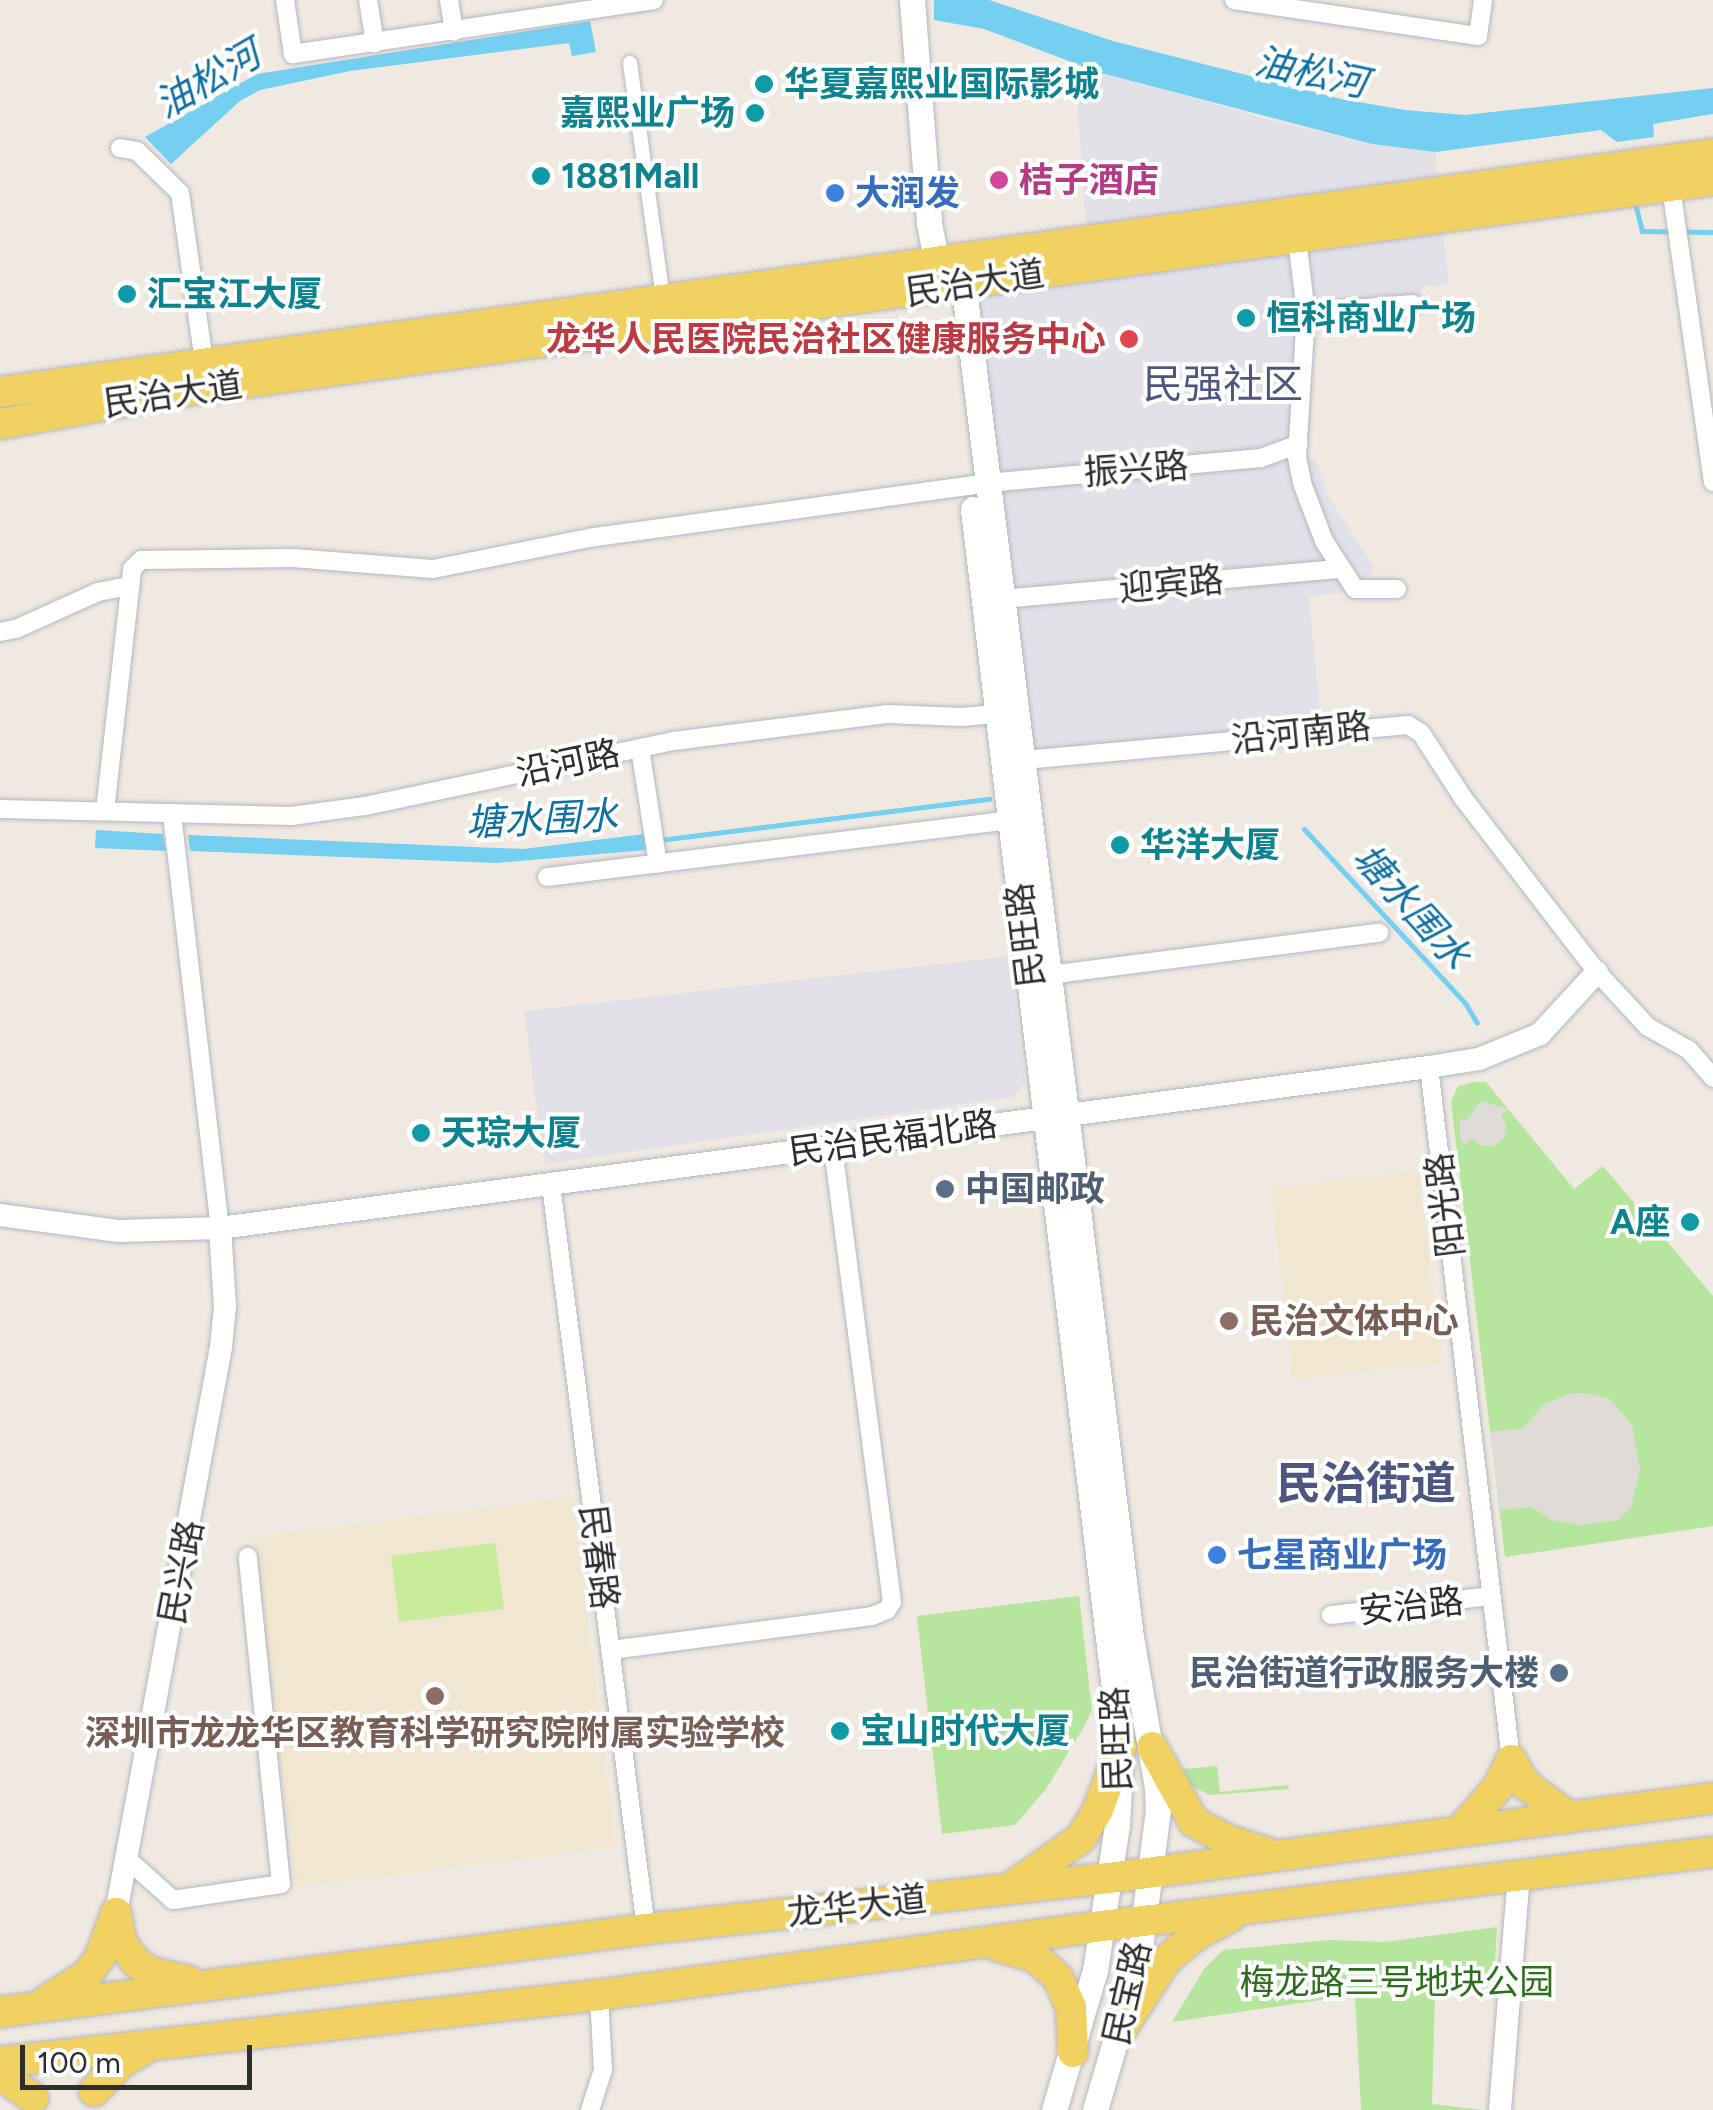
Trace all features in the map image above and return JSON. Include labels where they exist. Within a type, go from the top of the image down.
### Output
[{"type":"main road","name":"民旺路","points":[[895,0],[905,26]]},
{"type":"main road","name":"民旺路","points":[[912,0],[905,26],[914,226],[942,273],[1002,599],[1006,713]]},
{"type":"main road","name":"民治大道","points":[[1662,179],[1713,154]]},
{"type":"main road","name":"民治大道","points":[[0,392],[664,299],[1297,239],[1620,180]]},
{"type":"main road","name":"民治大道","points":[[0,424],[170,393],[942,273],[1620,180],[1713,180]]},
{"type":"main road","name":"民旺路","points":[[979,486],[1057,1117],[1131,1637],[1152,1747],[1158,1810],[1150,1873]]},
{"type":"main road","name":"民旺路","points":[[1020,819],[1049,975],[1057,1117],[1121,1747],[1109,1878]]},
{"type":"main road","points":[[1006,1890],[1081,1838],[1098,1810],[1121,1747]]},
{"type":"main road","points":[[1152,1747],[1194,1822],[1228,1840],[1276,1855]]},
{"type":"main road","points":[[1461,1830],[1482,1809],[1511,1760],[1525,1784],[1566,1815]]},
{"type":"main road","name":"龙华大道","points":[[0,2012],[646,1929],[1150,1873],[1713,1798]]},
{"type":"main road","name":"龙华大道","points":[[0,2062],[600,1995],[1102,1926],[1713,1852]]},
{"type":"main road","name":"民宝路","points":[[1095,2110],[1121,2030],[1150,1873]]},
{"type":"main road","name":"民宝路","points":[[1054,2110],[1073,2052],[1109,1878]]},
{"type":"main road","points":[[1121,2030],[1165,1961],[1196,1935],[1246,1908]]},
{"type":"main road","points":[[116,1913],[122,1943],[135,1961],[150,1972],[206,1985]]},
{"type":"main road","points":[[31,2009],[87,1975],[100,1957],[116,1913]]},
{"type":"main road","points":[[980,1942],[1018,1950],[1051,1970],[1071,2007],[1073,2052]]},
{"type":"main road","points":[[89,2101],[120,2064],[162,2042]]},
{"type":"main road","points":[[0,2074],[36,2104]]},
{"type":"street","points":[[285,0],[293,54],[539,20],[600,4],[654,0]]},
{"type":"street","points":[[368,0],[374,43]]},
{"type":"street","points":[[449,0],[454,32]]},
{"type":"street","points":[[536,0],[539,20]]},
{"type":"street","points":[[1371,21],[1374,0]]},
{"type":"street","points":[[1246,1],[1478,36],[1482,0]]},
{"type":"street","points":[[630,64],[664,299]]},
{"type":"street","points":[[129,150],[180,194],[204,362]]},
{"type":"street","points":[[1662,179],[1675,220],[1713,482]]},
{"type":"street","points":[[1297,239],[1306,313],[1298,444],[1302,483],[1311,512],[1356,589],[1397,589]]},
{"type":"street","points":[[1306,313],[1413,304]]},
{"type":"street","name":"振兴路","points":[[130,586],[133,565],[141,560],[293,558],[432,569],[595,537],[979,486],[1278,455],[1298,444]]},
{"type":"street","name":"迎宾路","points":[[1002,599],[1341,569]]},
{"type":"street","points":[[0,632],[16,630],[98,592],[130,586],[105,811]]},
{"type":"street","name":"沿河路","points":[[0,809],[105,811],[172,818],[324,812],[640,748],[888,714],[1006,713]]},
{"type":"street","name":"沿河南路","points":[[1012,761],[1408,726],[1421,733],[1463,798],[1597,972]]},
{"type":"street","points":[[640,748],[658,857]]},
{"type":"street","points":[[172,818],[220,1228]]},
{"type":"street","points":[[547,876],[658,857],[1020,819]]},
{"type":"street","points":[[1049,975],[1379,933]]},
{"type":"street","points":[[1597,972],[1648,1027],[1689,1050],[1713,1056]]},
{"type":"street","name":"民治民福北路","points":[[0,1216],[120,1231],[220,1228],[1429,1067],[1479,1058],[1540,1034],[1597,972]]},
{"type":"street","points":[[1689,1050],[1713,1078]]},
{"type":"street","name":"阳光路","points":[[1429,1067],[1511,1760]]},
{"type":"street","points":[[611,1650],[872,1616],[888,1610],[892,1602],[833,1146]]},
{"type":"street","name":"民春路","points":[[551,1186],[646,1929]]},
{"type":"street","name":"民兴路","points":[[116,1913],[221,1347],[225,1287],[220,1228]]},
{"type":"street","points":[[126,1858],[173,1900],[281,1884],[248,1557]]},
{"type":"street","name":"安治路","points":[[1332,1614],[1491,1596]]},
{"type":"street","points":[[1500,2110],[1520,1874]]},
{"type":"street","points":[[590,2110],[603,2070],[600,1995]]},
{"type":"shaded area","points":[[1081,65],[1270,120],[1372,144],[1435,152],[1449,284],[1421,287],[1424,317],[1321,324],[1313,328],[1310,436],[1305,457],[1316,461],[1328,496],[1375,569],[1351,592],[1309,596],[1321,723],[1027,752],[969,288],[1090,279],[1077,96]]},
{"type":"shaded area","points":[[1010,956],[1025,1082],[1014,1097],[544,1164],[524,1011]]},
{"type":"shaded area","points":[[1481,1101],[1508,1109],[1501,1115],[1506,1125],[1504,1138],[1494,1146],[1482,1146],[1472,1139],[1464,1145],[1460,1119],[1466,1120]]},
{"type":"shaded area","points":[[1419,1170],[1441,1363],[1292,1380],[1271,1188]]},
{"type":"shaded area","points":[[1568,1394],[1609,1398],[1632,1425],[1640,1470],[1631,1507],[1619,1520],[1580,1525],[1551,1520],[1532,1507],[1500,1510],[1490,1432],[1524,1428],[1543,1405]]},
{"type":"shaded area","name":"深圳市龙龙华区教育科学研究院附属实验学校","points":[[573,1497],[616,1847],[296,1888],[253,1537]]},
{"type":"green space","points":[[1486,1082],[1574,1189],[1603,1166],[1713,1296],[1713,1526],[1505,1557],[1451,1102],[1458,1086]]},
{"type":"green space","points":[[495,1543],[504,1609],[399,1622],[391,1556]]},
{"type":"green space","points":[[1079,1596],[1092,1711],[1082,1730],[1046,1789],[1015,1825],[942,1834],[917,1616]]},
{"type":"green space","points":[[1217,1766],[1220,1792],[1288,1785],[1289,1789],[1210,1795],[1191,1786],[1183,1769]]},
{"type":"green space","name":"梅龙路三号地块公园","points":[[1497,1927],[1493,1999],[1481,1987],[1435,1995],[1432,2104],[1483,2110],[1361,2110],[1355,1995],[1172,2022],[1204,1969],[1223,1950],[1330,1940],[1385,1942]]},
{"type":"water","points":[[934,0],[989,0],[1113,41],[1341,99],[1405,110],[1465,115],[1713,88],[1713,114],[1653,124],[1654,137],[1617,142],[1601,130],[1435,152],[1372,144],[1098,72],[984,29],[934,20]]},
{"type":"water","points":[[590,21],[596,52],[572,56],[569,43],[350,71],[260,90],[240,101],[171,164],[145,137],[257,74]]},
{"type":"water","points":[[96,830],[163,834],[166,851],[95,848]]},
{"type":"water","points":[[645,834],[647,850],[497,863],[190,851],[188,835],[523,849]]},
{"type":"waterway","points":[[1635,203],[1642,231],[1713,232]]},
{"type":"waterway","name":"塘水围水","points":[[659,840],[989,799]]},
{"type":"waterway","name":"塘水围水","points":[[1304,829],[1465,1003],[1477,1023]]},
{"type":"place","name":"华夏嘉熙业国际影城","points":[[764,84]]},
{"type":"place","name":"嘉熙业广场","points":[[755,113]]},
{"type":"place","name":"1881Mall","points":[[541,176]]},
{"type":"place","name":"桔子酒店","points":[[999,180]]},
{"type":"place","name":"大润发","points":[[835,193]]},
{"type":"place","name":"汇宝江大厦","points":[[127,294]]},
{"type":"place","name":"恒科商业广场","points":[[1246,318]]},
{"type":"place","name":"龙华人民医院民治社区健康服务中心","points":[[1129,339]]},
{"type":"place","name":"华洋大厦","points":[[1120,845]]},
{"type":"place","name":"天琮大厦","points":[[421,1133]]},
{"type":"place","name":"中国邮政","points":[[945,1189]]},
{"type":"place","name":"A座","points":[[1690,1222]]},
{"type":"place","name":"民治文体中心","points":[[1229,1321]]},
{"type":"place","name":"七星商业广场","points":[[1217,1555]]},
{"type":"place","name":"民治街道行政服务大楼","points":[[1559,1673]]},
{"type":"place","name":"深圳市龙龙华区教育科学研究院附属实验学校","points":[[435,1696]]},
{"type":"place","name":"宝山时代大厦","points":[[840,1731]]},
{"type":"district","name":"民强社区","points":[[1223,384]]},
{"type":"district","name":"民治街道","points":[[1366,1484]]},
{"type":"water label","name":"油松河","points":[[1311,73]]},
{"type":"water label","name":"油松河","points":[[208,80]]}]
